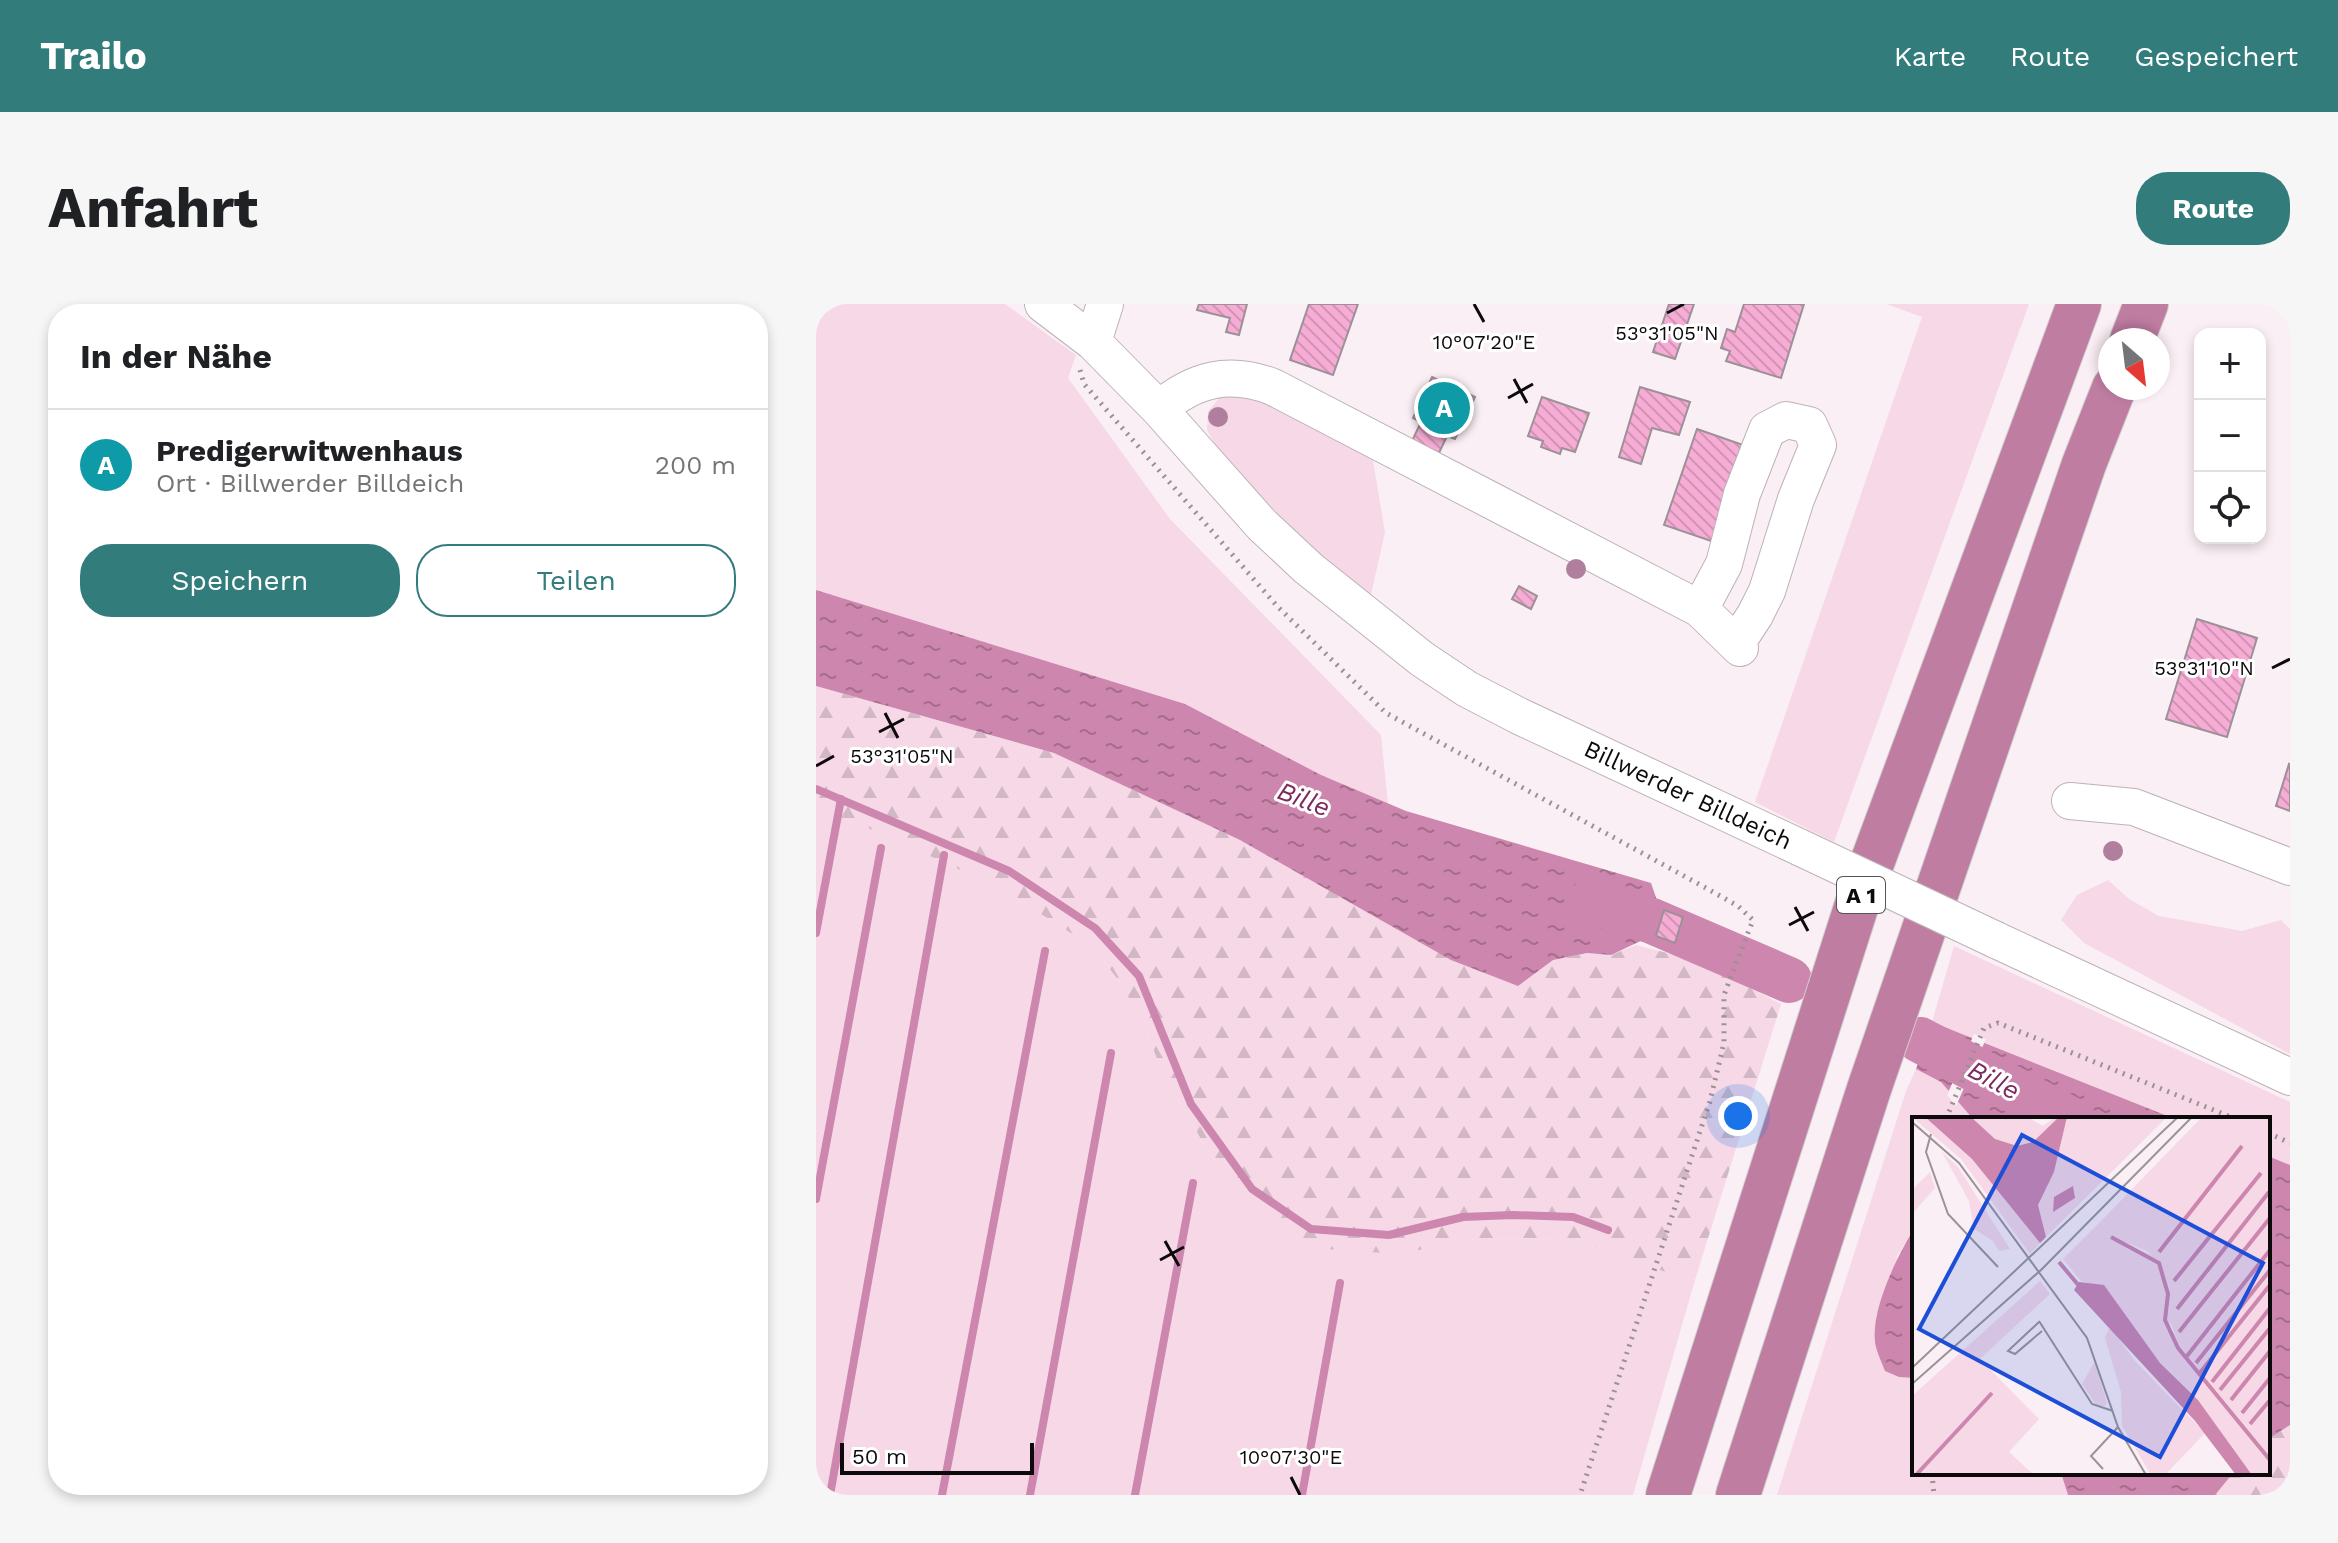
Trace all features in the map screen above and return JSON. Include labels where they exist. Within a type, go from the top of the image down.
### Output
[{"type":"highway","name":"A 1","points":[[1668,1495],[1859,898],[2079,304]]},
{"type":"highway","points":[[2137,328],[2146,304]]},
{"type":"highway","points":[[1738,1495],[1869,1089],[2079,479],[2109,400]]},
{"type":"street","name":"Billwerder Billdeich","points":[[1043,304],[1093,342],[1296,558],[1422,659],[1467,689],[2290,1077]]},
{"type":"street","points":[[1093,342],[1105,304]]},
{"type":"street","points":[[1159,409],[1177,393],[1205,381],[1245,379],[1262,383],[1700,609],[1738,646],[1767,591],[1796,499],[1818,445],[1809,425],[1786,420],[1767,430],[1742,494],[1724,564],[1700,609]]},
{"type":"street","points":[[2070,801],[2134,807],[2290,867]]},
{"type":"path","points":[[1580,1495],[1710,1101],[1724,1043],[1724,995],[1753,920],[1738,906],[1683,875]]},
{"type":"path","points":[[1947,1117],[1984,1028],[1998,1023],[2231,1117]]},
{"type":"path","points":[[2270,1134],[2290,1143]]},
{"type":"path","points":[[1932,1475],[1934,1495]]},
{"type":"green space","points":[[816,304],[1005,304],[1076,355],[1068,378],[1170,519],[1381,735],[1388,804],[1321,775],[933,627],[816,590]]},
{"type":"green space","points":[[1886,304],[2029,304],[1834,842],[1755,802],[1922,317]]},
{"type":"green space","points":[[1247,390],[1372,455],[1385,532],[1370,599],[1300,537],[1219,452],[1207,430],[1208,411],[1220,397]]},
{"type":"green space","points":[[816,686],[1054,753],[1240,840],[1553,960],[1587,953],[1611,955],[1636,945],[1699,961],[1781,1004],[1695,1280],[1631,1262],[1575,1238],[1475,1239],[1399,1254],[1312,1248],[1243,1200],[1205,1146],[1163,1074],[1144,1026],[1122,985],[1093,947],[1003,890],[816,807]]},
{"type":"green space","points":[[816,807],[1003,890],[1093,947],[1122,985],[1144,1026],[1163,1074],[1205,1146],[1243,1200],[1399,1254],[1475,1239],[1575,1238],[1631,1262],[1695,1280],[1633,1495],[816,1495]]},
{"type":"green space","points":[[2108,880],[2129,899],[2159,916],[2242,931],[2281,920],[2290,929],[2290,1054],[2084,943],[2061,920],[2077,895]]},
{"type":"green space","points":[[1954,946],[2290,1102],[2290,1165],[2270,1157],[2270,1117],[2170,1117],[1932,1022]]},
{"type":"green space","points":[[1916,1069],[1941,1082],[1971,1117],[1912,1117],[1912,1232],[1897,1256],[1899,1377],[1912,1378],[1912,1475],[2062,1475],[2068,1495],[1777,1495],[1906,1091]]},
{"type":"green space","points":[[2290,1403],[2290,1495],[2189,1495],[2204,1475],[2270,1475],[2270,1414]]},
{"type":"water","points":[[816,590],[1185,704],[1321,775],[1406,811],[1651,883],[1659,906],[1649,937],[1611,955],[1587,953],[1553,960],[1518,986],[1451,960],[1240,840],[1054,753],[816,686]]},
{"type":"water","points":[[1932,1022],[2170,1117],[1971,1117],[1941,1082],[1916,1069]]},
{"type":"water","points":[[2270,1157],[2290,1165],[2290,1425],[2270,1438]]},
{"type":"water","points":[[1912,1233],[1912,1378],[1885,1371],[1876,1347],[1876,1319],[1880,1303]]},
{"type":"water","points":[[2062,1475],[2231,1475],[2215,1495],[2068,1495]]},
{"type":"pier","points":[[1974,1034],[1986,1039],[1956,1106],[1947,1095]]},
{"type":"building","points":[[1199,304],[1247,304],[1239,335],[1226,332],[1230,318],[1197,310]]},
{"type":"building","points":[[1309,304],[1358,304],[1333,375],[1290,360]]},
{"type":"building","points":[[1669,304],[1694,304],[1675,359],[1653,352]]},
{"type":"building","points":[[1744,304],[1804,304],[1781,378],[1726,361],[1730,351],[1721,348],[1727,329],[1735,332]]},
{"type":"building","points":[[1432,377],[1475,397],[1455,439],[1447,436],[1439,453],[1412,441],[1421,422],[1413,418]]},
{"type":"building","points":[[1640,387],[1690,402],[1679,435],[1652,428],[1641,464],[1619,457]]},
{"type":"building","points":[[1542,397],[1589,413],[1575,452],[1562,448],[1560,454],[1541,447],[1543,441],[1528,436]]},
{"type":"building","points":[[1697,429],[1749,447],[1717,543],[1664,525]]},
{"type":"building","points":[[1519,586],[1537,596],[1531,609],[1512,599]]},
{"type":"building","points":[[2197,619],[2257,638],[2227,737],[2166,719]]},
{"type":"building","points":[[2290,765],[2290,811],[2276,806]]},
{"type":"building","points":[[1664,910],[1683,917],[1675,943],[1656,936]]},
{"type":"waterway","points":[[816,789],[1009,871],[1095,928],[1139,976],[1191,1104],[1252,1189],[1311,1229],[1389,1235],[1463,1217],[1513,1215],[1573,1217],[1608,1230]]},
{"type":"waterway","points":[[816,933],[841,799]]},
{"type":"waterway","points":[[816,1199],[881,848]]},
{"type":"waterway","points":[[830,1495],[944,855]]},
{"type":"waterway","name":"Bille","points":[[1591,901],[1652,921],[1789,980]]},
{"type":"waterway","points":[[942,1495],[1045,951]]},
{"type":"waterway","name":"Bille","points":[[1920,1040],[2065,1117]]},
{"type":"waterway","points":[[1030,1495],[1111,1053]]},
{"type":"waterway","points":[[1135,1495],[1193,1183]]},
{"type":"waterway","points":[[1302,1495],[1340,1283]]},
{"type":"place","name":"Predigerwitwenhaus","points":[[1444,408]]}]
